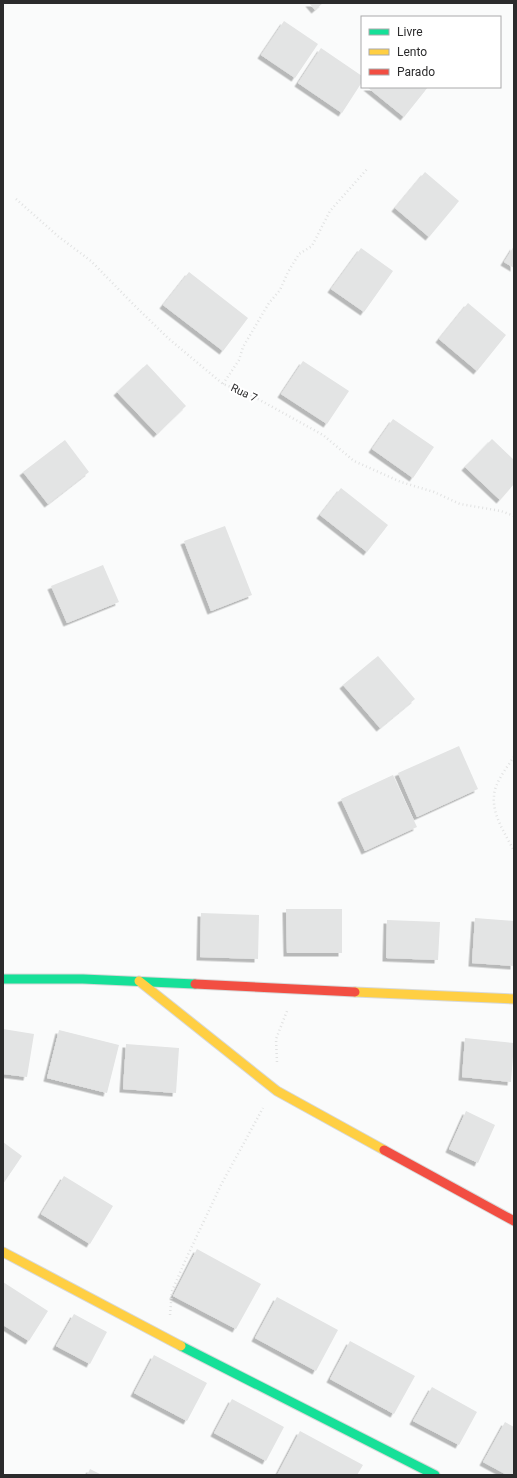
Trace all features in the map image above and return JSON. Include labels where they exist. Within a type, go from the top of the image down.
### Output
[{"type":"street","points":[[3,979],[139,981],[514,998]]},
{"type":"street","points":[[139,981],[277,1091],[514,1221]]},
{"type":"street","points":[[3,1252],[161,1336],[435,1475]]},
{"type":"path","points":[[223,384],[239,360],[243,347],[269,304],[280,290],[288,272],[299,254],[312,246],[330,211],[368,168]]},
{"type":"path","name":"Rua 7","points":[[16,199],[60,237],[91,261],[164,334],[223,384],[248,394],[323,435],[354,461],[401,482],[434,492],[460,504],[501,511],[514,516]]},
{"type":"path","points":[[514,757],[500,779],[494,794],[494,804],[500,822],[514,852]]},
{"type":"path","points":[[161,1336],[170,1318],[172,1291],[221,1185],[264,1106],[277,1091],[276,1039],[287,1011],[304,989]]},
{"type":"building","points":[[309,3],[323,3],[315,10]]},
{"type":"building","points":[[284,21],[318,44],[295,78],[261,55]]},
{"type":"building","points":[[321,48],[361,75],[361,84],[342,113],[298,83]]},
{"type":"building","points":[[368,88],[427,88],[404,117]]},
{"type":"building","points":[[425,172],[459,201],[429,237],[395,208]]},
{"type":"building","points":[[514,246],[514,268],[504,262]]},
{"type":"building","points":[[361,248],[393,271],[364,312],[331,289]]},
{"type":"building","points":[[189,272],[248,318],[223,351],[163,305]]},
{"type":"building","points":[[468,303],[506,335],[477,371],[439,339]]},
{"type":"building","points":[[303,361],[349,391],[327,424],[281,394]]},
{"type":"building","points":[[147,364],[186,406],[157,434],[117,392]]},
{"type":"building","points":[[393,419],[434,447],[413,478],[372,449]]},
{"type":"building","points":[[492,439],[514,460],[514,484],[500,500],[465,467]]},
{"type":"building","points":[[65,440],[89,472],[48,504],[23,472]]},
{"type":"building","points":[[341,488],[388,525],[367,552],[320,515]]},
{"type":"building","points":[[225,526],[252,595],[211,611],[184,541]]},
{"type":"building","points":[[103,565],[119,602],[67,623],[51,586]]},
{"type":"building","points":[[378,656],[415,699],[380,728],[343,685]]},
{"type":"building","points":[[459,746],[478,789],[417,817],[398,773]]},
{"type":"building","points":[[393,775],[417,827],[365,851],[341,799]]},
{"type":"building","points":[[286,909],[342,909],[342,953],[287,953]]},
{"type":"building","points":[[201,913],[259,915],[258,959],[200,957]]},
{"type":"building","points":[[475,918],[514,921],[514,966],[472,963]]},
{"type":"building","points":[[387,920],[440,922],[438,960],[386,958]]},
{"type":"building","points":[[3,1029],[34,1034],[27,1077],[3,1074]]},
{"type":"building","points":[[59,1030],[119,1045],[107,1093],[47,1078]]},
{"type":"building","points":[[465,1038],[514,1043],[511,1082],[462,1077]]},
{"type":"building","points":[[126,1044],[179,1048],[176,1093],[123,1089]]},
{"type":"building","points":[[466,1111],[495,1125],[478,1163],[449,1149]]},
{"type":"building","points":[[3,1142],[22,1156],[3,1184]]},
{"type":"building","points":[[64,1176],[113,1206],[90,1244],[41,1214]]},
{"type":"building","points":[[197,1249],[261,1284],[236,1329],[173,1296]]},
{"type":"building","points":[[3,1282],[48,1311],[29,1341],[3,1325]]},
{"type":"building","points":[[277,1297],[338,1330],[316,1371],[255,1338]]},
{"type":"building","points":[[74,1314],[107,1332],[90,1364],[56,1346]]},
{"type":"building","points":[[350,1341],[415,1376],[394,1414],[330,1379]]},
{"type":"building","points":[[154,1355],[207,1383],[187,1421],[134,1393]]},
{"type":"building","points":[[432,1387],[477,1412],[459,1445],[413,1421]]},
{"type":"building","points":[[232,1399],[284,1427],[266,1461],[214,1433]]},
{"type":"building","points":[[505,1422],[514,1427],[514,1475],[507,1475],[483,1462]]},
{"type":"building","points":[[300,1431],[363,1465],[357,1475],[277,1475]]},
{"type":"building","points":[[90,1469],[102,1475],[87,1475]]},
{"type":"traffic: fast","points":[[3,979],[83,979],[195,984]]},
{"type":"traffic: fast","points":[[181,1346],[435,1475]]},
{"type":"traffic: slow","points":[[139,981],[277,1091],[384,1150]]},
{"type":"traffic: slow","points":[[355,992],[514,999]]},
{"type":"traffic: slow","points":[[3,1252],[181,1346]]},
{"type":"traffic: jam","points":[[195,984],[355,992]]},
{"type":"traffic: jam","points":[[384,1150],[514,1221]]}]
